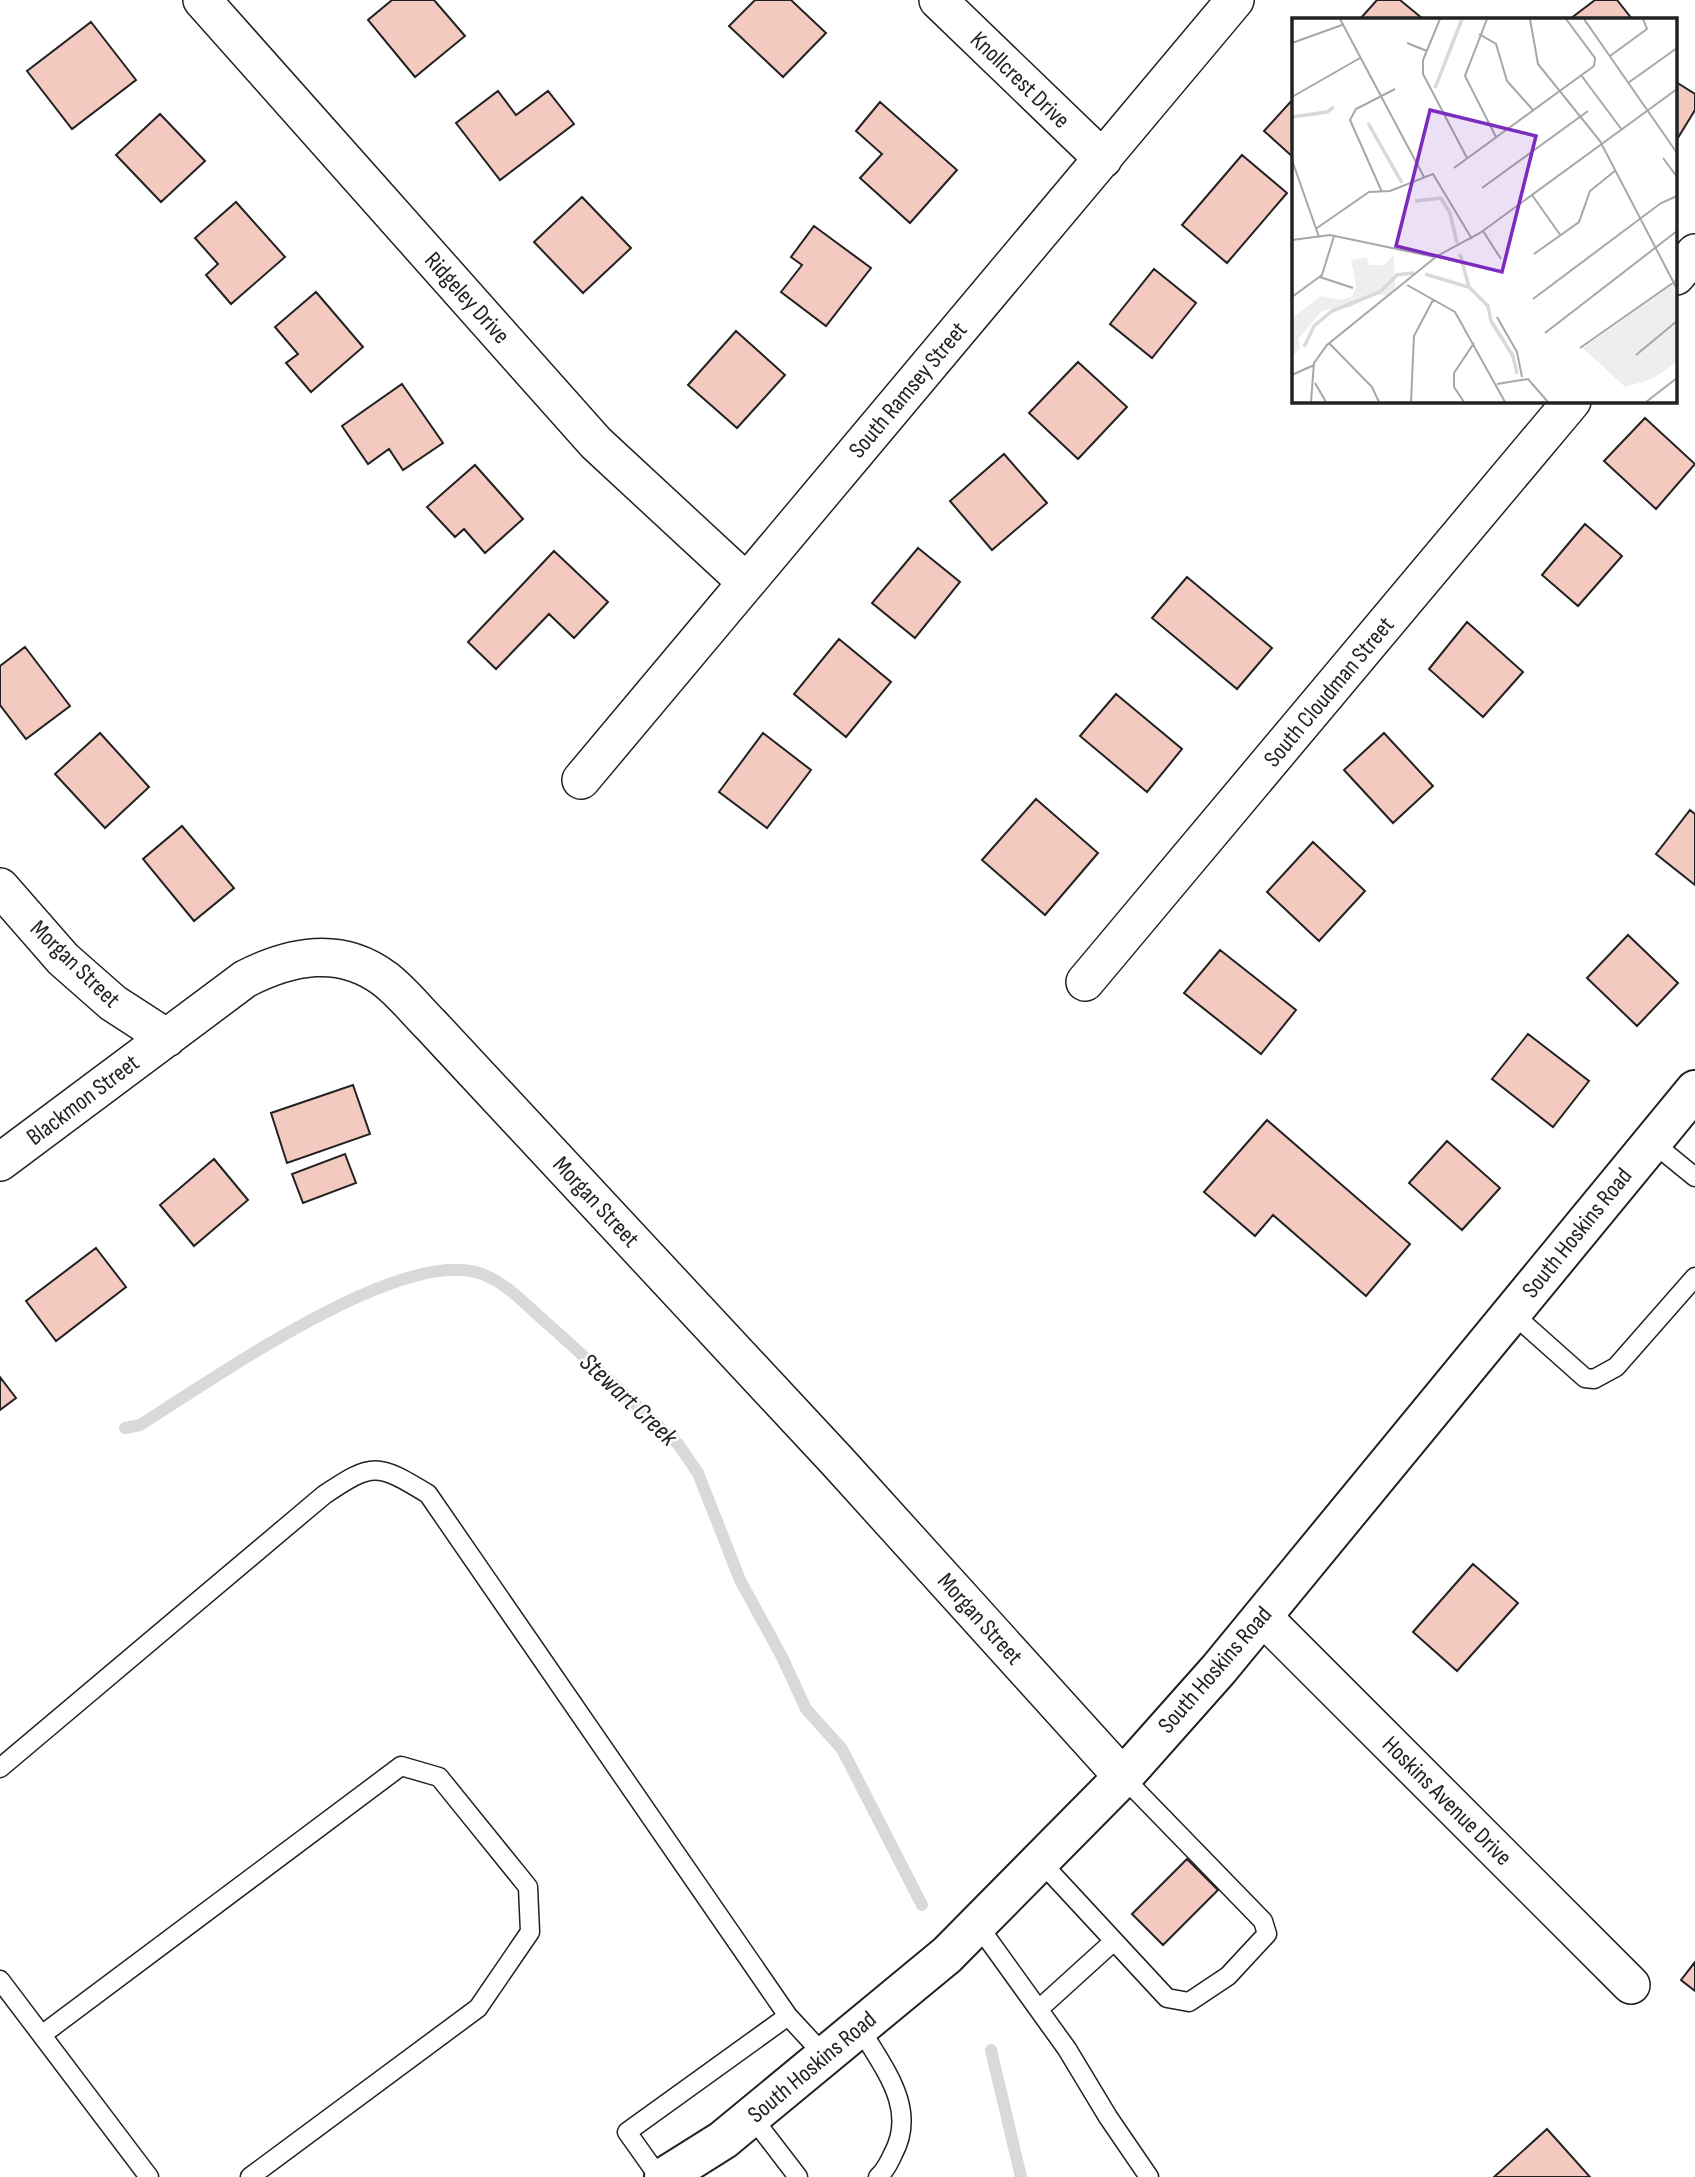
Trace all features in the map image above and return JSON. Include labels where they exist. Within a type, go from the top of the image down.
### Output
[{"type":"street","name":"Ridgeley Drive","points":[[202,0],[596,443],[746,582]]},
{"type":"street","name":"Knollcrest Drive","points":[[938,0],[1103,159]]},
{"type":"street","name":"South Ramsey Street","points":[[581,780],[1235,0]]},
{"type":"street","points":[[1678,274],[1695,253]]},
{"type":"street","name":"South Cloudman Street","points":[[1085,982],[1571,402]]},
{"type":"street","name":"Morgan Street","points":[[0,887],[63,959],[113,1003],[167,1038],[245,979],[278,962],[296,958],[333,958],[368,969],[384,979],[460,1055],[838,1462],[1123,1777]]},
{"type":"street","name":"Blackmon Street","points":[[0,1161],[167,1038]]},
{"type":"street","name":"South Hoskins Road","points":[[661,2177],[723,2140],[947,1955],[1123,1777],[1262,1616],[1695,1090]]},
{"type":"street","name":"Hoskins Avenue Drive","points":[[1262,1616],[1631,1985]]},
{"type":"lane","points":[[1652,1142],[1695,1177]]},
{"type":"lane","points":[[1511,1313],[1585,1378],[1594,1380],[1616,1367],[1695,1277]]},
{"type":"lane","points":[[0,1769],[324,1495],[360,1471],[392,1472],[428,1494],[788,2016],[826,2057]]},
{"type":"lane","points":[[43,2034],[401,1766],[439,1777],[527,1888],[530,1932],[478,2008],[250,2177]]},
{"type":"lane","points":[[1040,1861],[1167,1998],[1189,2002],[1228,1976],[1267,1934],[1263,1922],[1123,1777]]},
{"type":"lane","points":[[978,1924],[1039,2010],[1149,2177]]},
{"type":"lane","points":[[1039,2010],[1114,1941]]},
{"type":"lane","points":[[0,1980],[149,2177]]},
{"type":"lane","points":[[661,2177],[626,2132],[788,2016]]},
{"type":"lane","points":[[860,2028],[899,2096],[902,2137],[884,2172],[878,2177]]},
{"type":"lane","points":[[752,2117],[799,2177]]},
{"type":"building","points":[[392,0],[434,0],[465,36],[415,77],[368,20]]},
{"type":"building","points":[[755,0],[791,0],[826,33],[783,77],[729,26]]},
{"type":"building","points":[[1377,0],[1400,0],[1422,18],[1361,18]]},
{"type":"building","points":[[1595,0],[1617,0],[1631,18],[1571,18]]},
{"type":"building","points":[[91,22],[136,80],[72,129],[27,71]]},
{"type":"building","points":[[1678,83],[1695,94],[1695,110],[1678,138]]},
{"type":"building","points":[[498,91],[516,115],[548,91],[574,124],[500,180],[456,123]]},
{"type":"building","points":[[1292,100],[1292,156],[1264,131]]},
{"type":"building","points":[[880,102],[957,170],[910,223],[860,178],[882,154],[856,131]]},
{"type":"building","points":[[160,114],[205,161],[161,202],[116,155]]},
{"type":"building","points":[[1242,155],[1287,193],[1227,263],[1182,225]]},
{"type":"building","points":[[582,197],[631,248],[583,293],[534,242]]},
{"type":"building","points":[[236,202],[285,257],[231,304],[206,275],[218,264],[195,238]]},
{"type":"building","points":[[814,226],[871,268],[826,326],[781,292],[802,265],[791,257]]},
{"type":"building","points":[[1154,269],[1196,303],[1152,358],[1110,324]]},
{"type":"building","points":[[316,292],[363,347],[311,392],[286,363],[298,354],[275,327]]},
{"type":"building","points":[[736,331],[785,375],[737,428],[688,385]]},
{"type":"building","points":[[1078,362],[1127,407],[1078,459],[1029,413]]},
{"type":"building","points":[[402,384],[443,443],[403,470],[389,449],[368,464],[342,426]]},
{"type":"building","points":[[1645,418],[1695,464],[1656,509],[1604,461]]},
{"type":"building","points":[[1004,454],[1047,503],[992,550],[950,501]]},
{"type":"building","points":[[475,465],[523,519],[485,553],[464,529],[455,537],[427,507]]},
{"type":"building","points":[[1585,524],[1622,556],[1578,606],[1542,575]]},
{"type":"building","points":[[918,548],[960,582],[915,638],[872,603]]},
{"type":"building","points":[[554,551],[608,602],[574,638],[549,614],[496,669],[468,642]]},
{"type":"building","points":[[1187,577],[1272,648],[1237,689],[1152,618]]},
{"type":"building","points":[[1467,622],[1523,672],[1483,717],[1429,669]]},
{"type":"building","points":[[839,639],[891,682],[846,737],[794,694]]},
{"type":"building","points":[[25,647],[70,706],[26,739],[0,705],[0,666]]},
{"type":"building","points":[[1116,694],[1182,749],[1147,792],[1080,736]]},
{"type":"building","points":[[100,733],[149,787],[105,828],[55,774]]},
{"type":"building","points":[[763,733],[811,770],[767,828],[719,792]]},
{"type":"building","points":[[1384,733],[1433,786],[1393,823],[1344,770]]},
{"type":"building","points":[[1036,799],[1098,853],[1045,915],[982,860]]},
{"type":"building","points":[[1690,810],[1695,814],[1695,885],[1656,854]]},
{"type":"building","points":[[182,826],[234,888],[194,921],[143,859]]},
{"type":"building","points":[[1313,842],[1365,891],[1319,941],[1267,892]]},
{"type":"building","points":[[1628,935],[1678,983],[1637,1026],[1587,978]]},
{"type":"building","points":[[1220,950],[1296,1010],[1261,1054],[1184,993]]},
{"type":"building","points":[[1528,1034],[1589,1081],[1553,1127],[1492,1079]]},
{"type":"building","points":[[353,1085],[370,1134],[287,1163],[271,1113]]},
{"type":"building","points":[[1267,1120],[1410,1244],[1366,1296],[1273,1215],[1255,1236],[1204,1192]]},
{"type":"building","points":[[1447,1141],[1500,1188],[1462,1230],[1409,1183]]},
{"type":"building","points":[[345,1154],[356,1183],[303,1203],[292,1174]]},
{"type":"building","points":[[214,1159],[248,1200],[194,1246],[160,1205]]},
{"type":"building","points":[[96,1248],[126,1287],[56,1341],[26,1301]]},
{"type":"building","points":[[0,1377],[16,1398],[0,1410]]},
{"type":"building","points":[[1473,1564],[1518,1603],[1457,1671],[1413,1632]]},
{"type":"building","points":[[1187,1859],[1218,1890],[1163,1945],[1132,1914]]},
{"type":"building","points":[[1695,1962],[1695,1991],[1681,1980]]},
{"type":"building","points":[[1547,2129],[1590,2177],[1494,2177]]},
{"type":"waterway","name":"Stewart Creek","points":[[125,1428],[140,1425],[258,1350],[357,1297],[405,1279],[447,1270],[482,1274],[491,1278],[517,1296],[678,1444],[698,1473],[740,1580],[782,1657],[806,1709],[842,1749],[922,1905]]},
{"type":"waterway","name":"Stewart Creek","points":[[991,2050],[1021,2177]]}]
